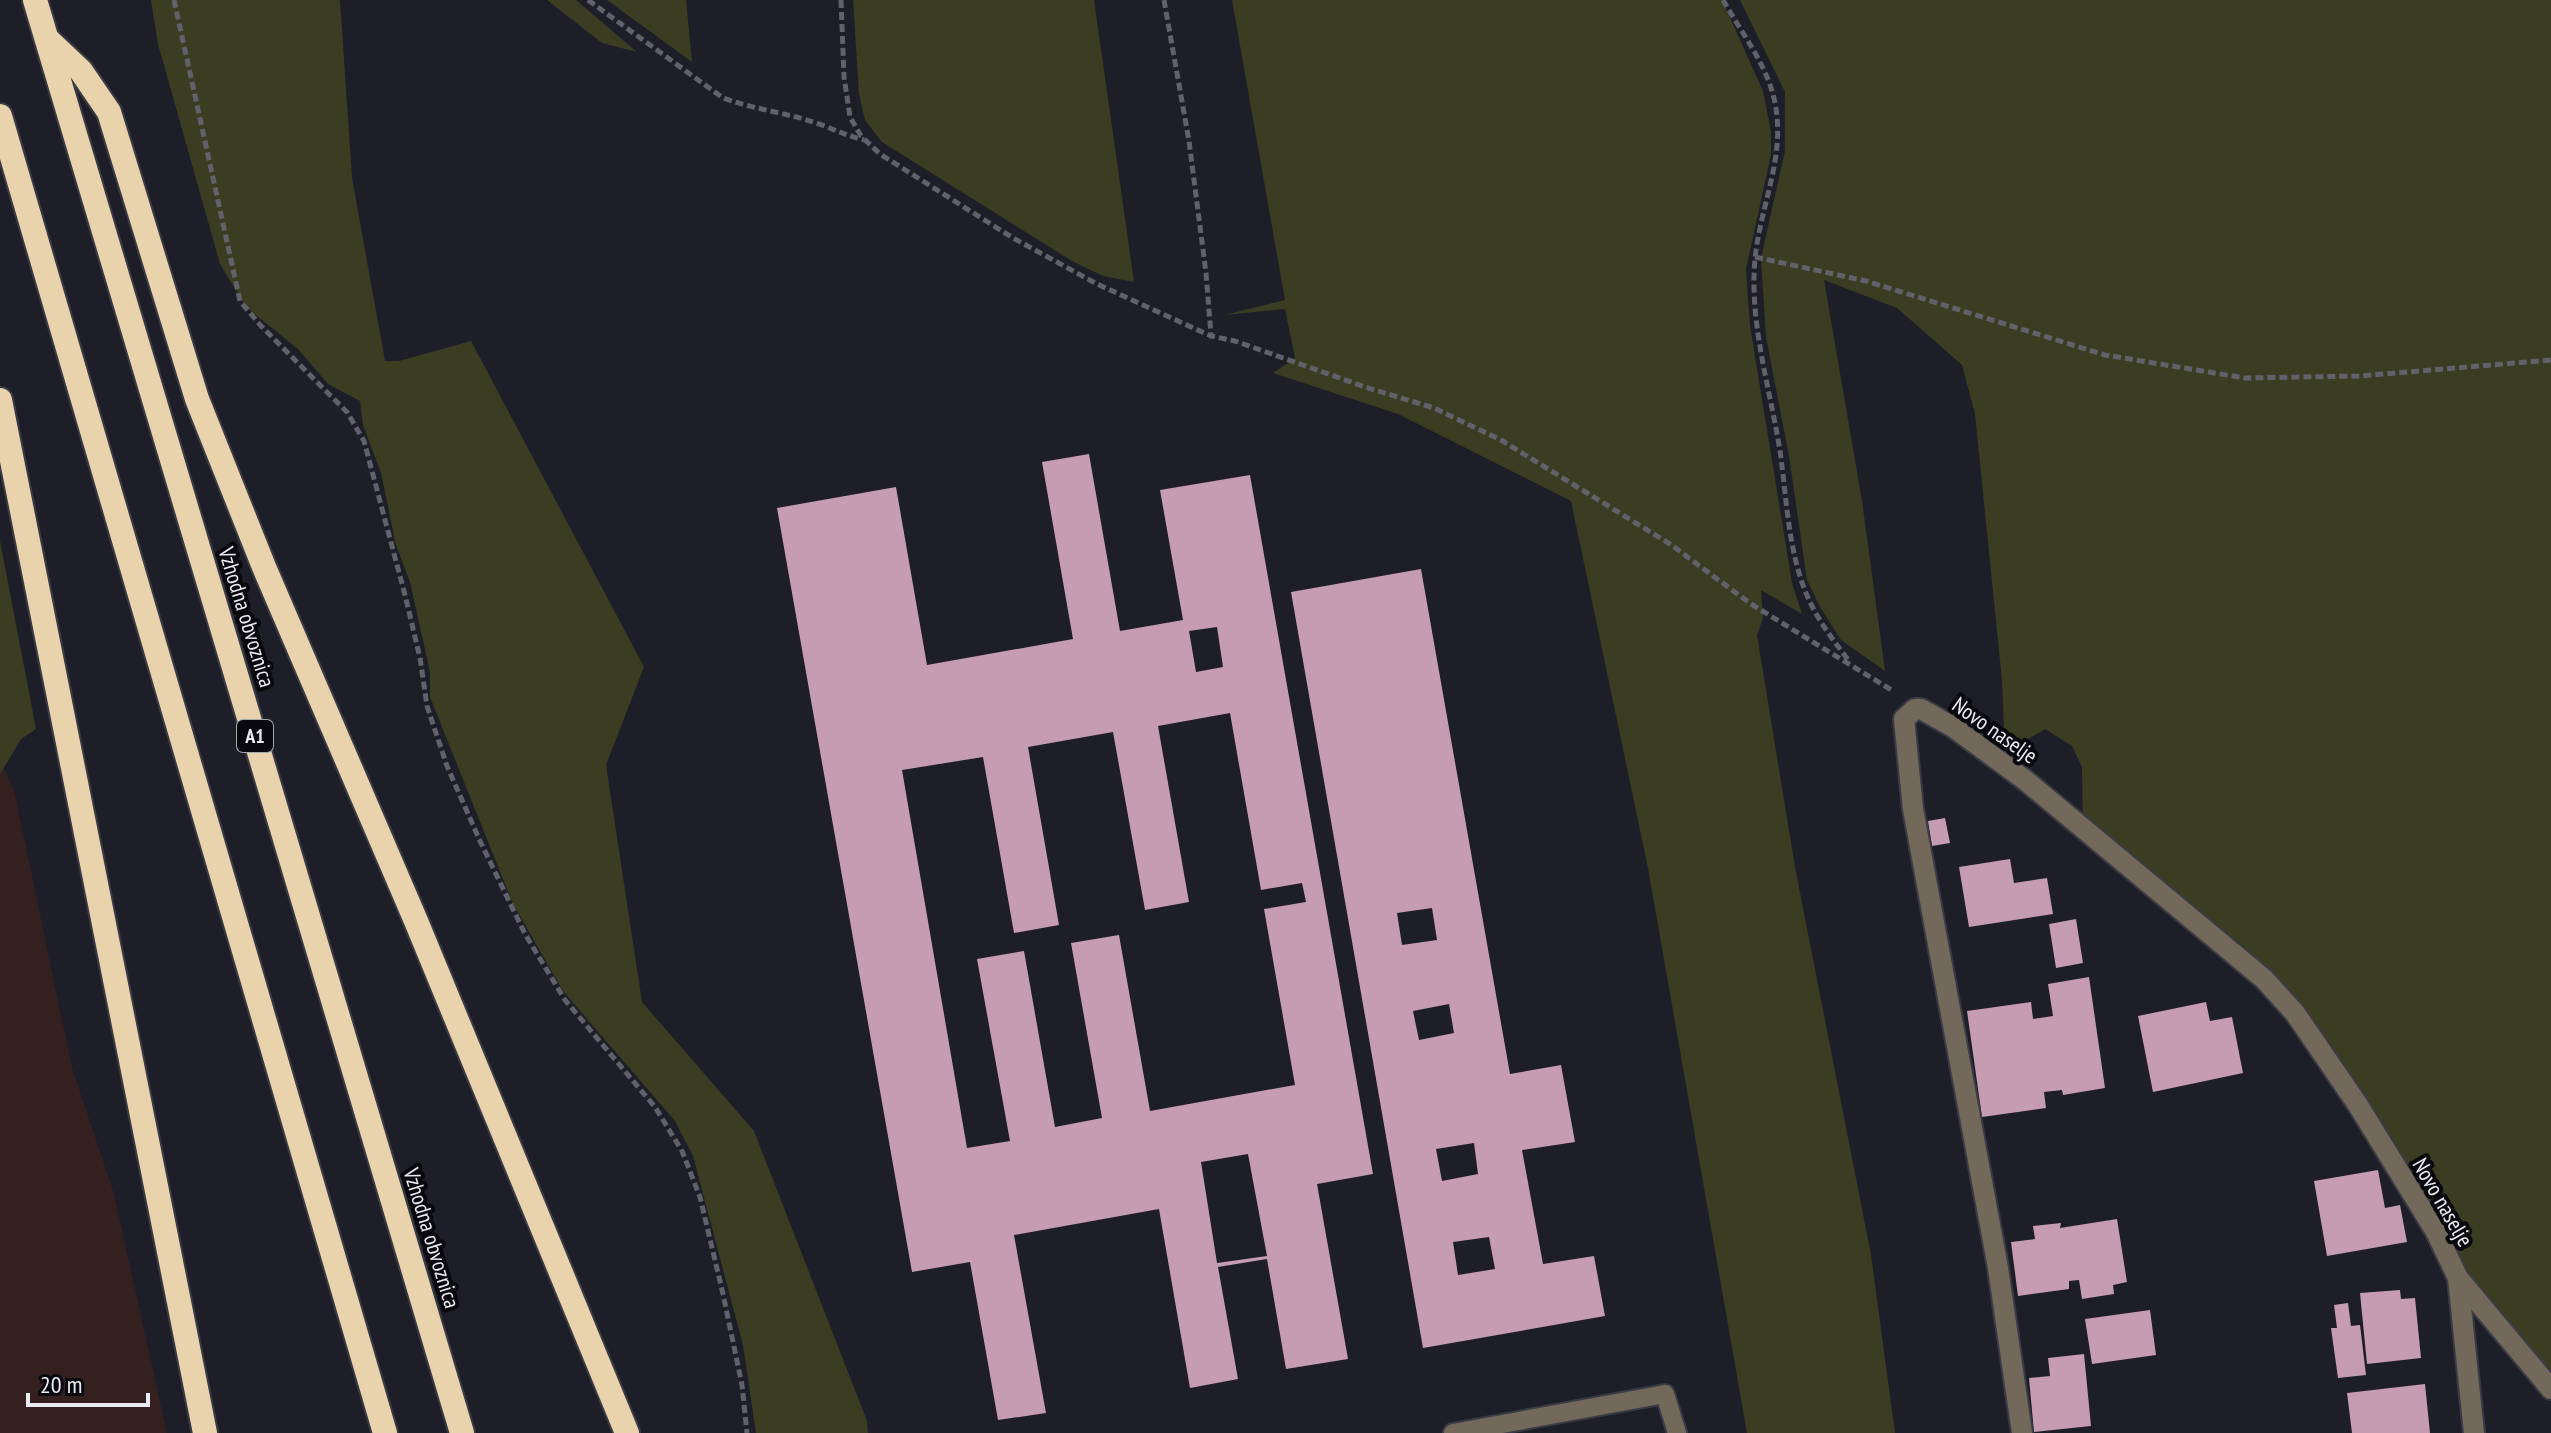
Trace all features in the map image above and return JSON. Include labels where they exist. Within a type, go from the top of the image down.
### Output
[{"type":"highway","name":"Vzhodna obvoznica","points":[[35,0],[462,1433]]},
{"type":"highway","points":[[47,39],[81,71],[109,112],[197,399],[264,567],[416,921],[627,1433]]},
{"type":"highway","points":[[0,116],[385,1433]]},
{"type":"highway","points":[[0,400],[205,1433]]},
{"type":"street","name":"Novo naselje","points":[[2022,1433],[1998,1268],[1913,809],[1904,719],[1915,709],[1921,709],[1953,727],[2025,780],[2264,979],[2295,1013],[2358,1105],[2436,1232],[2458,1278],[2551,1389]]},
{"type":"street","name":"Novo naselje","points":[[2458,1278],[2474,1433]]},
{"type":"lane","points":[[1453,1433],[1665,1394],[1677,1433]]},
{"type":"path","points":[[174,0],[240,301],[347,412],[364,441],[414,633],[427,706],[447,766],[480,841],[525,934],[565,1000],[655,1107],[682,1151],[700,1197],[723,1294],[742,1385],[747,1433]]},
{"type":"path","points":[[588,0],[723,98],[747,107],[823,125],[839,134],[866,141]]},
{"type":"path","points":[[841,0],[844,77],[850,117],[861,136],[880,154],[1013,238],[1097,284],[1211,336],[1235,341],[1434,408],[1501,440],[1670,544],[1751,604],[1921,709]]},
{"type":"path","points":[[1164,0],[1195,181],[1211,336]]},
{"type":"path","points":[[1723,0],[1762,67],[1775,101],[1778,140],[1755,257],[1757,327],[1795,561],[1808,599],[1824,629],[1852,665]]},
{"type":"path","points":[[1755,257],[1866,281],[2105,355],[2245,378],[2359,376],[2551,360]]},
{"type":"shaded area","points":[[0,762],[14,790],[72,1068],[114,1194],[167,1433],[0,1433]]},
{"type":"green space","points":[[151,0],[340,0],[352,178],[385,361],[399,361],[471,341],[644,667],[606,765],[642,1002],[754,1131],[867,1421],[868,1433],[756,1433],[743,1345],[693,1156],[675,1121],[563,991],[513,904],[430,697],[430,672],[410,582],[396,545],[381,473],[363,425],[360,401],[328,384],[298,349],[246,307],[220,264],[158,44]]},
{"type":"green space","points":[[547,0],[576,0],[637,52],[602,43]]},
{"type":"green space","points":[[607,0],[686,0],[692,62]]},
{"type":"green space","points":[[853,0],[1094,0],[1134,282],[1103,276],[1072,261],[882,142],[865,120],[859,94]]},
{"type":"green space","points":[[1232,0],[1722,0],[1763,91],[1771,132],[1771,155],[1746,269],[1750,326],[1792,583],[1802,614],[1761,590],[1763,618],[1757,635],[1795,867],[1871,1255],[1895,1433],[1747,1433],[1648,868],[1571,501],[1398,414],[1273,373],[1295,358],[1285,309],[1224,315],[1285,300]]},
{"type":"green space","points":[[1740,0],[2551,0],[2551,1379],[2462,1265],[2392,1140],[2292,994],[2241,944],[2083,827],[2082,767],[2072,746],[2045,729],[2005,753],[2002,680],[1975,414],[1962,365],[1897,308],[1824,280],[1862,501],[1885,671],[1841,640],[1820,607],[1807,580],[1789,456],[1766,337],[1761,258],[1785,151],[1785,92]]},
{"type":"green space","points":[[0,541],[36,729],[21,739],[0,774]]},
{"type":"building","points":[[1089,454],[1120,631],[1183,620],[1160,490],[1250,475],[1373,1174],[1317,1184],[1348,1359],[1286,1369],[1267,1259],[1218,1267],[1238,1379],[1190,1388],[1159,1209],[1014,1235],[1046,1413],[998,1420],[970,1262],[912,1272],[777,508],[896,487],[927,665],[1073,639],[1042,462]],"holes":[[[1217,627],[1223,667],[1196,672],[1189,631]],[[1230,713],[1261,890],[1302,883],[1306,902],[1264,909],[1295,1085],[1150,1111],[1119,935],[1071,943],[1102,1118],[1055,1127],[1024,951],[977,959],[1010,1141],[967,1148],[902,770],[983,757],[1014,933],[1059,925],[1028,747],[1113,732],[1145,910],[1189,902],[1158,726]],[[1248,1154],[1267,1256],[1217,1263],[1201,1162]]]},
{"type":"building","points":[[1421,569],[1510,1074],[1561,1065],[1575,1142],[1522,1150],[1543,1264],[1594,1256],[1605,1316],[1423,1348],[1291,592]],"holes":[[[1432,908],[1437,940],[1402,945],[1397,913]],[[1449,1004],[1454,1033],[1419,1040],[1413,1011]],[[1474,1143],[1478,1174],[1442,1181],[1436,1149]],[[1489,1237],[1495,1269],[1458,1275],[1453,1242]]]},
{"type":"building","points":[[1945,818],[1950,843],[1932,846],[1928,821]]},
{"type":"building","points":[[2010,859],[2014,883],[2047,878],[2053,914],[1969,927],[1959,867]]},
{"type":"building","points":[[2076,919],[2083,963],[2056,968],[2049,924]]},
{"type":"building","points":[[2089,977],[2105,1088],[2063,1095],[2062,1090],[2044,1092],[2046,1108],[1982,1117],[1967,1011],[2031,1002],[2033,1019],[2053,1016],[2048,984]]},
{"type":"building","points":[[2206,1002],[2210,1021],[2232,1017],[2243,1073],[2153,1092],[2138,1016]]},
{"type":"building","points":[[2378,1170],[2385,1208],[2400,1205],[2407,1242],[2327,1256],[2314,1181]]},
{"type":"building","points":[[2117,1219],[2127,1282],[2113,1285],[2114,1294],[2082,1299],[2079,1280],[2069,1281],[2069,1289],[2018,1296],[2011,1242],[2035,1239],[2033,1226],[2061,1223],[2060,1228]]},
{"type":"building","points":[[2400,1290],[2401,1299],[2415,1298],[2421,1358],[2367,1364],[2360,1293]]},
{"type":"building","points":[[2348,1303],[2351,1326],[2360,1325],[2366,1375],[2338,1378],[2331,1328],[2337,1328],[2334,1305]]},
{"type":"building","points":[[2150,1310],[2156,1355],[2092,1364],[2085,1319]]},
{"type":"building","points":[[2084,1354],[2091,1426],[2034,1432],[2029,1378],[2050,1376],[2048,1358]]},
{"type":"building","points":[[2425,1384],[2430,1433],[2352,1433],[2347,1393]]}]
